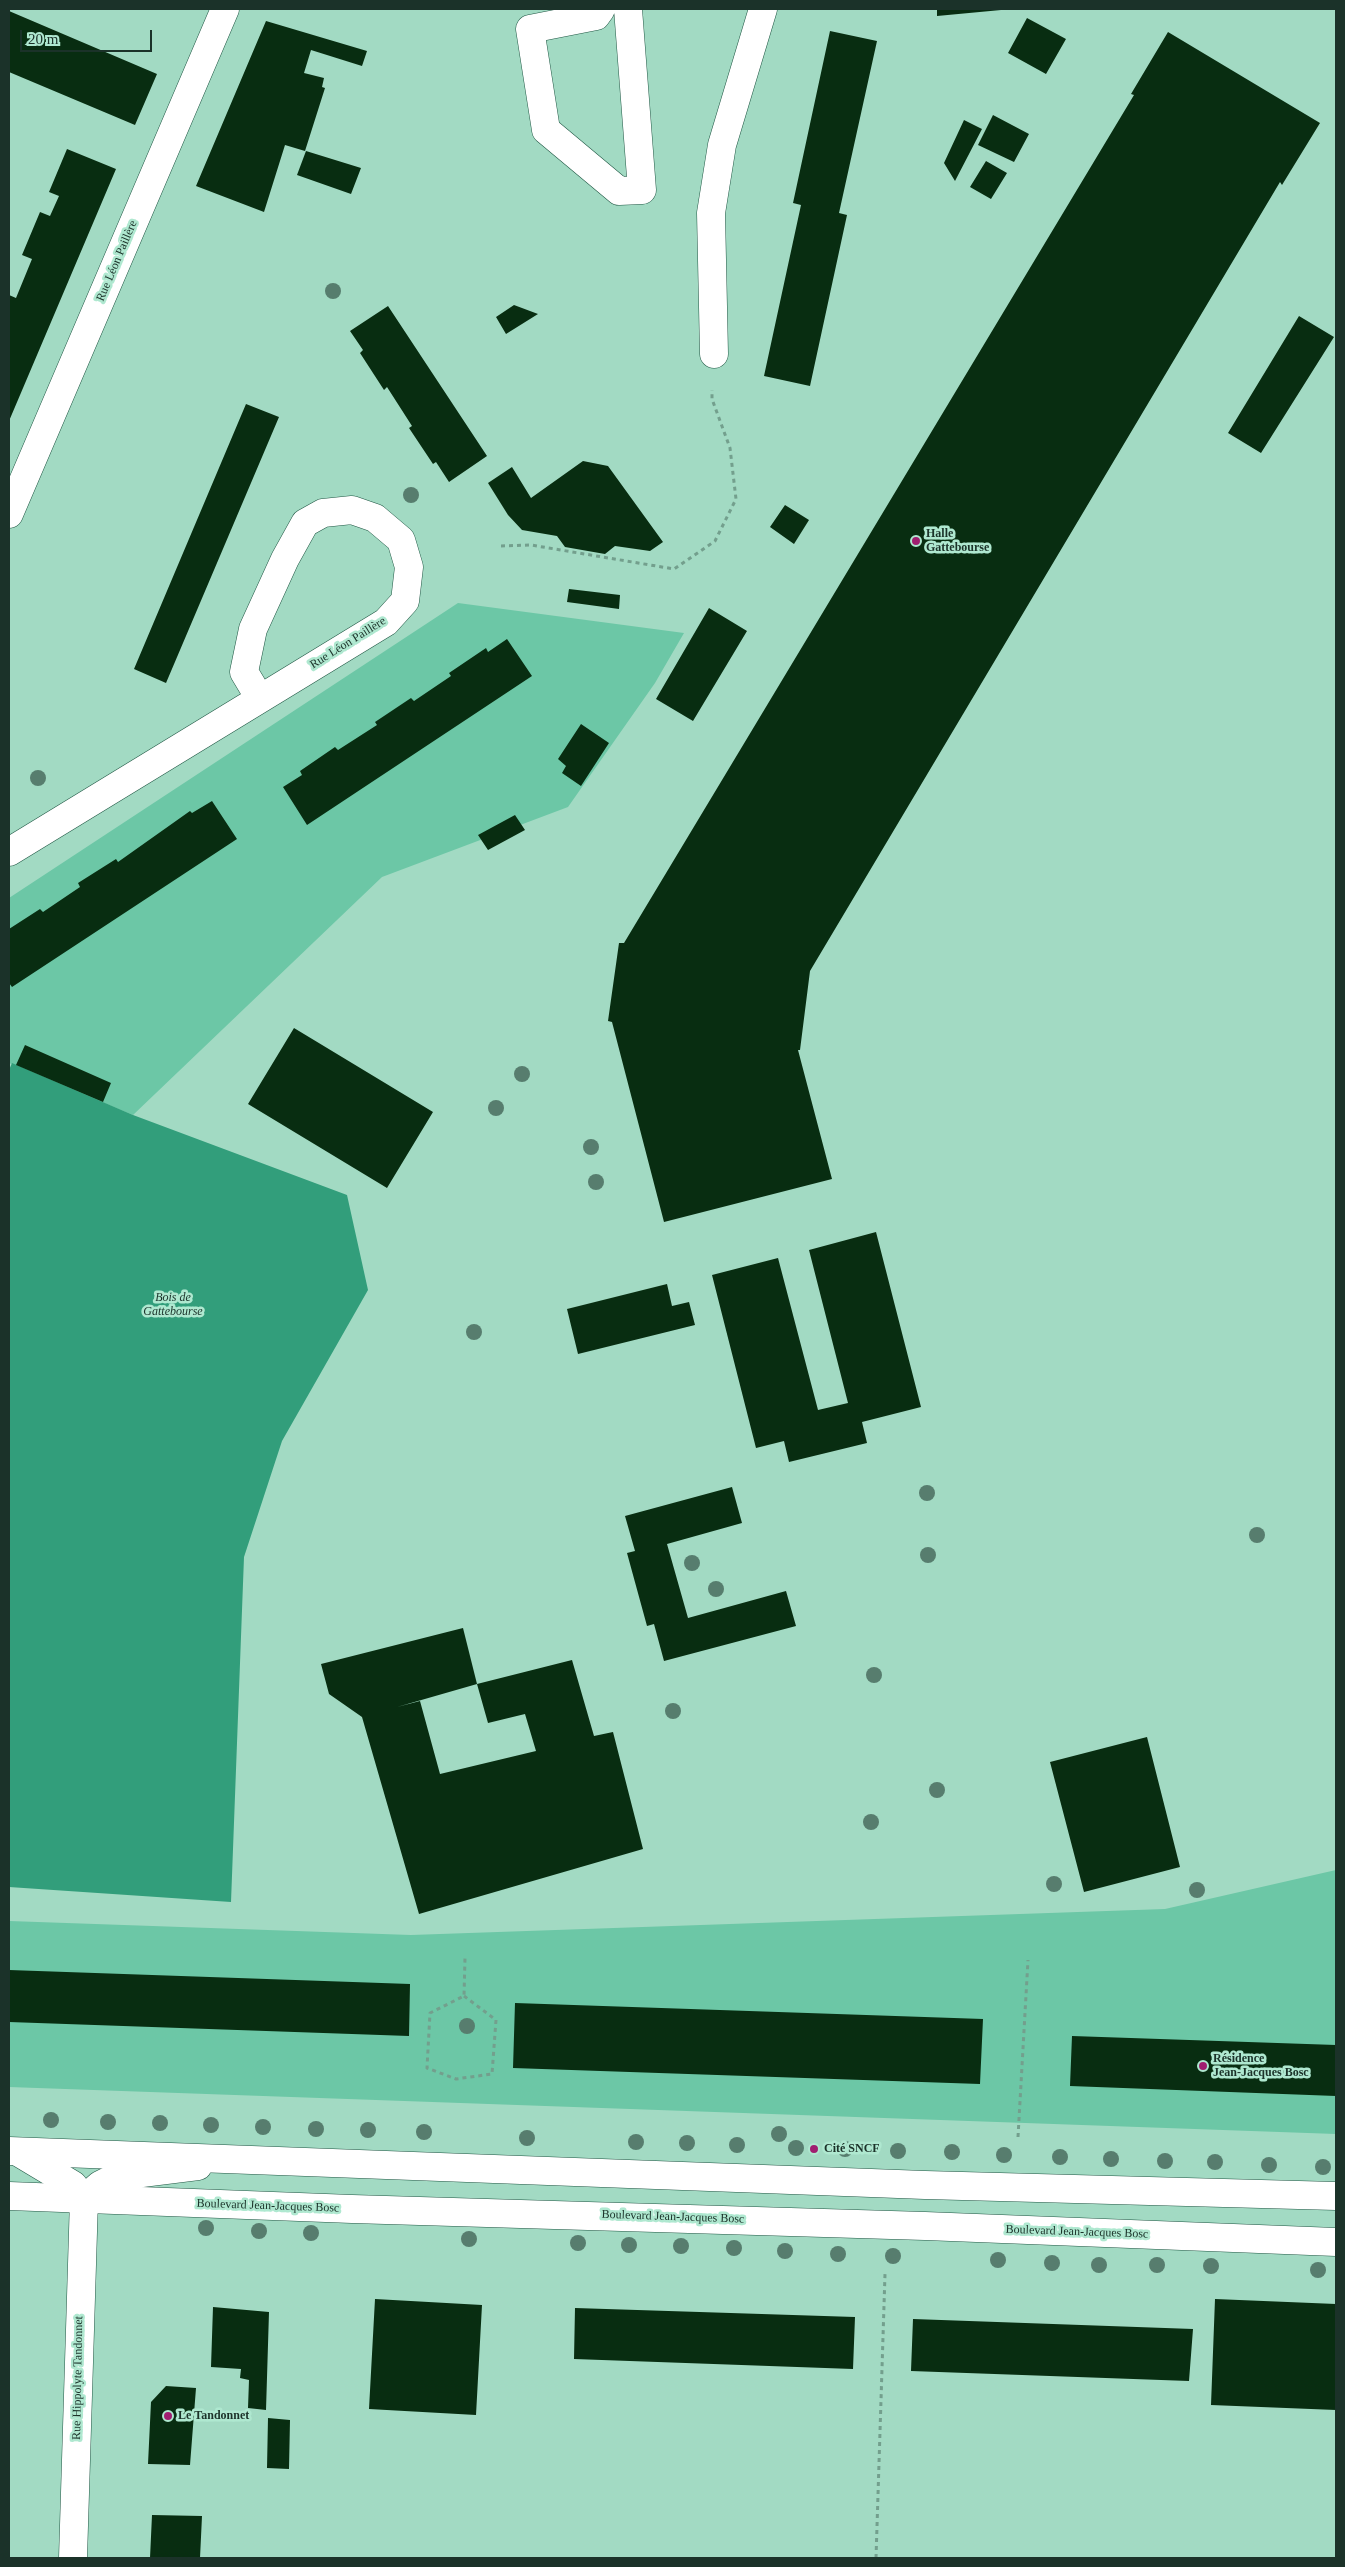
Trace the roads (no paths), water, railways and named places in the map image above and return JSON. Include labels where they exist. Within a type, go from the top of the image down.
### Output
[{"type":"main road","name":"Rue Léon Paillère","points":[[9,514],[225,9]]},
{"type":"main road","points":[[600,9],[596,16],[530,29],[546,130],[619,191],[642,190],[628,9]]},
{"type":"main road","points":[[714,354],[711,213],[722,145],[763,9]]},
{"type":"main road","name":"Rue Léon Paillère","points":[[9,852],[386,622],[405,601],[409,567],[401,540],[375,518],[352,510],[323,514],[305,522],[285,560],[253,630],[244,672],[259,698]]},
{"type":"main road","points":[[13,2152],[73,2185],[84,2199],[100,2185],[118,2176],[256,2160]]},
{"type":"main road","points":[[13,2152],[925,2185],[1336,2196]]},
{"type":"main road","name":"Boulevard Jean-Jacques Bosc","points":[[9,2196],[352,2209],[915,2225],[1336,2242]]},
{"type":"main road","name":"Rue Hippolyte Tandonnet","points":[[74,2558],[84,2199]]},
{"type":"place","name":"Halle Gattebourse","points":[[916,541]]},
{"type":"place","name":"Résidence Jean-Jacques Bosc","points":[[1203,2066]]},
{"type":"place","name":"Cité SNCF","points":[[814,2149]]},
{"type":"place","name":"Le Tandonnet","points":[[168,2416]]},
{"type":"park label","name":"Bois de Gattebourse","points":[[173,1305]]}]
